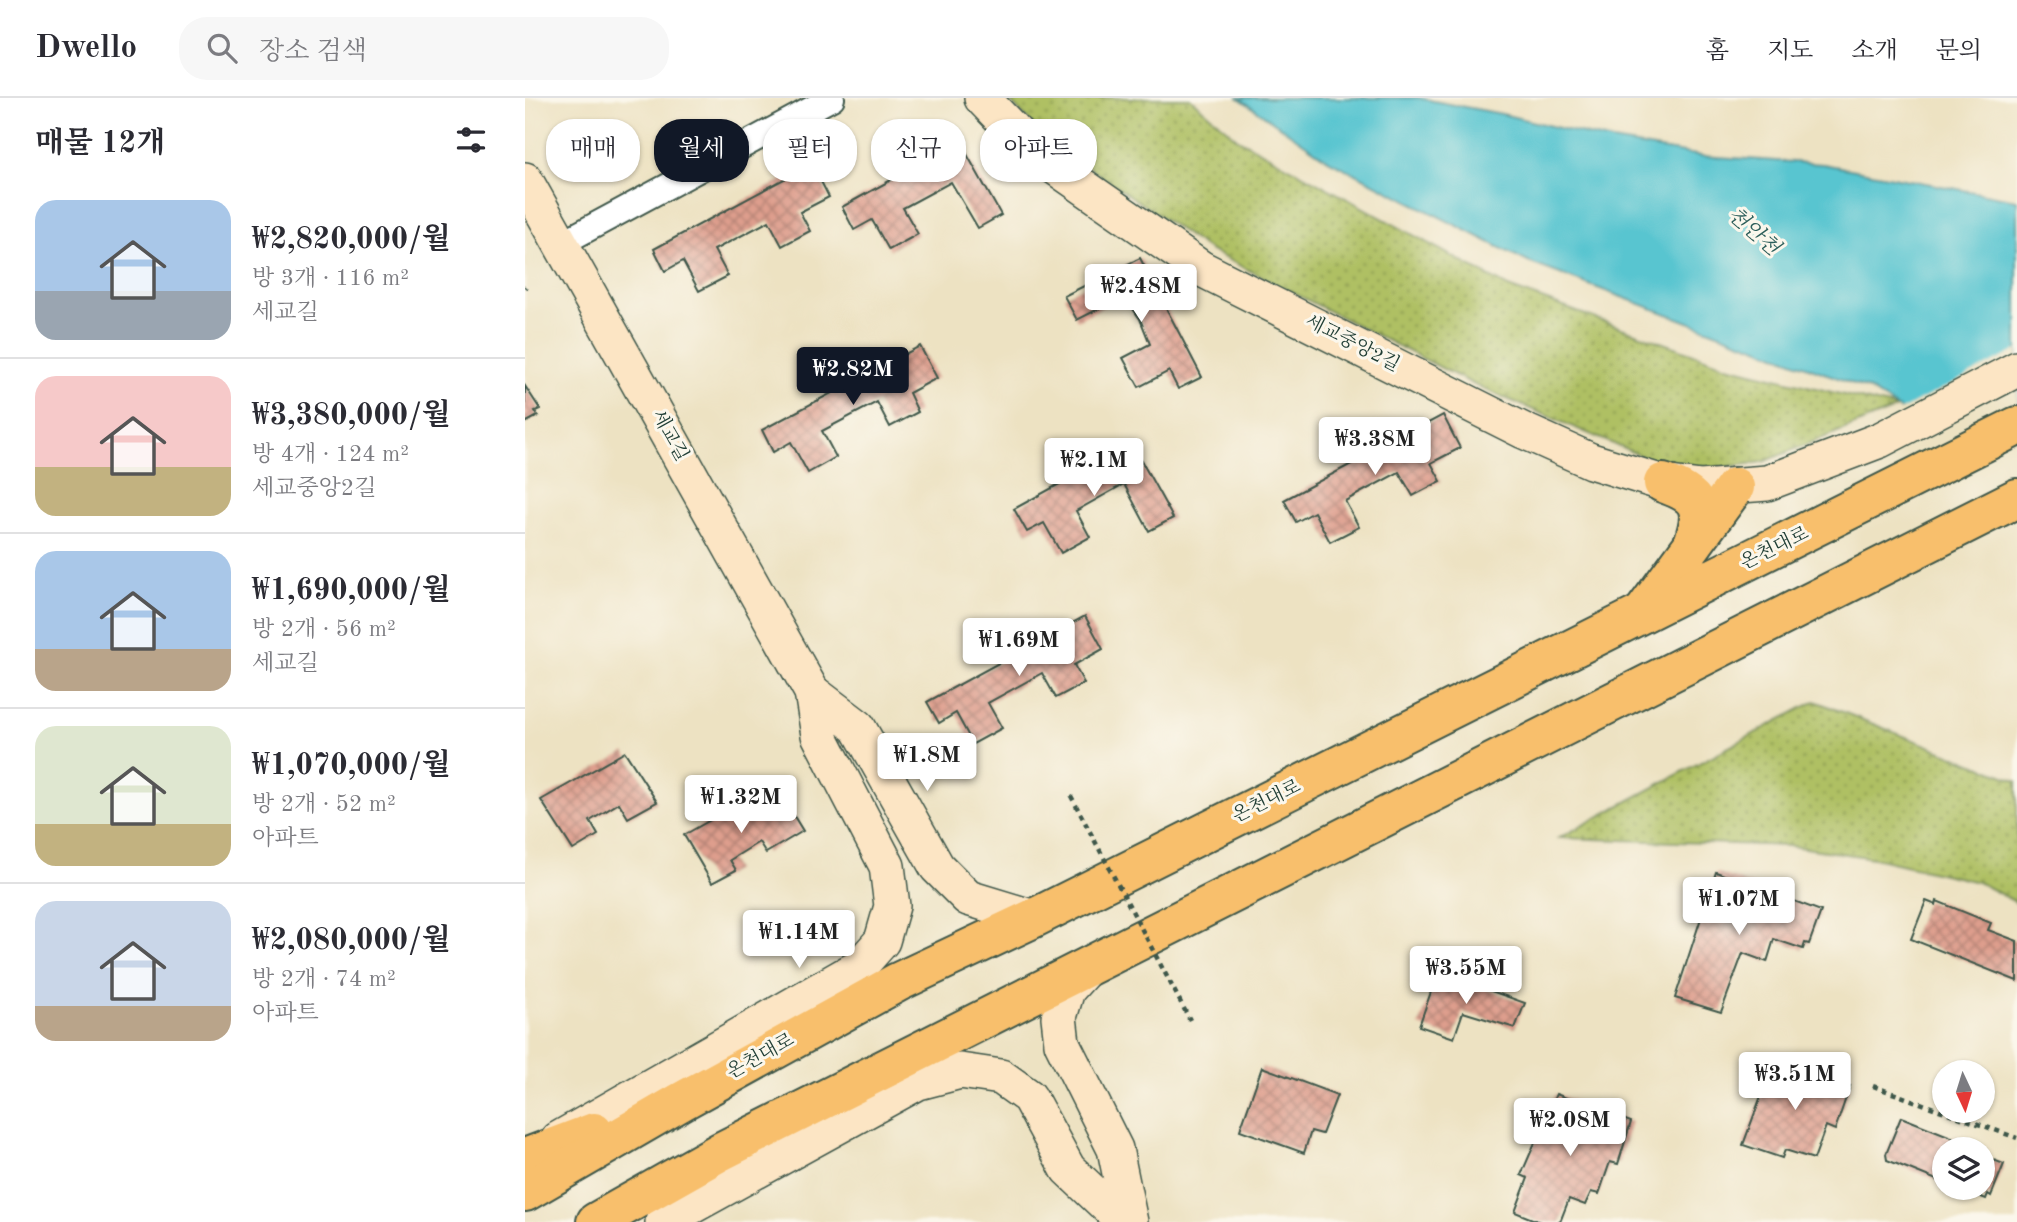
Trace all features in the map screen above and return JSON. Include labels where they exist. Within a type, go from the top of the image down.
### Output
[{"type":"highway","name":"온천대로","points":[[525,1192],[682,1101],[898,982],[1034,918],[1640,617],[2017,426]]},
{"type":"highway","points":[[1663,483],[1682,490],[1697,502],[1700,521],[1693,544]]},
{"type":"highway","points":[[1640,617],[1693,544],[1751,485]]},
{"type":"highway","points":[[596,1222],[720,1152],[2017,498]]},
{"type":"highway","points":[[529,1156],[682,1101]]},
{"type":"highway","points":[[636,1222],[720,1152]]},
{"type":"street","points":[[562,243],[831,98]]},
{"type":"street","name":"세교중앙2길","points":[[982,98],[1035,153],[1202,269],[1591,461],[1663,483],[1751,485]]},
{"type":"street","name":"세교길","points":[[525,180],[812,692]]},
{"type":"street","points":[[1751,485],[1880,440],[2017,369]]},
{"type":"street","points":[[812,692],[858,727],[937,867],[968,898],[1034,918]]},
{"type":"street","points":[[529,1156],[858,968],[882,941],[893,906],[887,866],[819,735],[812,692]]},
{"type":"street","points":[[1085,970],[1067,990],[1059,1017],[1062,1043],[1115,1149],[1131,1222]]},
{"type":"street","points":[[663,1222],[918,1082],[960,1071],[1001,1077],[1029,1097],[1067,1169],[1124,1222]]},
{"type":"path","points":[[1071,796],[1190,1020]]},
{"type":"path","points":[[1873,1086],[2017,1138]]},
{"type":"green space","points":[[1007,98],[1190,98],[1238,139],[1508,287],[1727,366],[1897,408],[1763,462],[1711,469],[1658,463],[1477,386],[1209,250],[1097,173],[1097,119],[1027,119]]},
{"type":"green space","points":[[1815,701],[2017,781],[2017,903],[1978,882],[1874,858],[1791,846],[1559,838]]},
{"type":"water","name":"천안천","points":[[1239,98],[1418,98],[1502,114],[1612,141],[1702,156],[1823,164],[2017,200],[2017,486],[1870,390],[1528,262],[1328,160]]},
{"type":"pier","points":[[2017,350],[2017,489],[1897,412]]},
{"type":"building","points":[[966,153],[980,182],[1001,215],[978,228],[951,182],[966,182]]},
{"type":"building","points":[[779,182],[821,182],[829,197],[800,212],[810,231],[782,246],[769,221],[714,250],[728,276],[699,291],[683,261],[665,271],[654,249]]},
{"type":"building","points":[[887,182],[951,182],[903,208],[918,234],[889,250],[872,220],[854,230],[842,207]]},
{"type":"building","points":[[1140,258],[1202,377],[1178,389],[1169,371],[1139,387],[1123,358],[1150,344],[1140,319],[1124,296],[1077,320],[1064,296]]},
{"type":"building","points":[[920,346],[937,378],[909,393],[918,412],[890,427],[877,402],[822,431],[836,457],[808,473],[791,442],[773,452],[762,430]]},
{"type":"building","points":[[525,386],[540,409],[535,411],[538,416],[525,423]]},
{"type":"building","points":[[1443,415],[1460,448],[1431,463],[1441,481],[1413,496],[1399,472],[1345,501],[1359,527],[1330,542],[1314,512],[1296,522],[1284,500]]},
{"type":"building","points":[[1132,444],[1173,518],[1149,531],[1124,484],[1076,511],[1090,537],[1061,553],[1044,523],[1027,532],[1014,509]]},
{"type":"building","points":[[1085,616],[1103,649],[1074,665],[1084,683],[1056,698],[1042,673],[988,703],[1002,728],[973,744],[956,713],[939,723],[927,702]]},
{"type":"building","points":[[625,752],[657,802],[628,818],[619,803],[590,821],[598,835],[573,850],[541,800]]},
{"type":"building","points":[[781,795],[803,831],[766,853],[759,842],[730,860],[736,870],[712,883],[684,835],[744,801],[752,812]]},
{"type":"building","points":[[1716,872],[1821,911],[1809,944],[1805,943],[1803,949],[1774,939],[1767,962],[1743,953],[1721,1012],[1675,998]]},
{"type":"building","points":[[1926,901],[1936,905],[1937,901],[1991,923],[1988,930],[2017,941],[2017,981],[1911,939]]},
{"type":"building","points":[[1438,972],[1525,1003],[1515,1028],[1463,1012],[1454,1038],[1419,1026]]},
{"type":"building","points":[[1774,1061],[1850,1086],[1835,1130],[1826,1126],[1814,1159],[1785,1150],[1782,1158],[1743,1145]]},
{"type":"building","points":[[1262,1067],[1337,1095],[1322,1134],[1311,1131],[1304,1153],[1240,1130]]},
{"type":"building","points":[[1556,1094],[1631,1122],[1618,1164],[1610,1162],[1599,1194],[1591,1192],[1585,1205],[1569,1199],[1560,1222],[1540,1222],[1515,1212],[1528,1178],[1521,1175]]},
{"type":"building","points":[[1901,1117],[1951,1137],[1932,1137],[1932,1178],[1887,1160],[1886,1154]]},
{"type":"building","points":[[1995,1161],[2004,1164],[1995,1186]]}]
